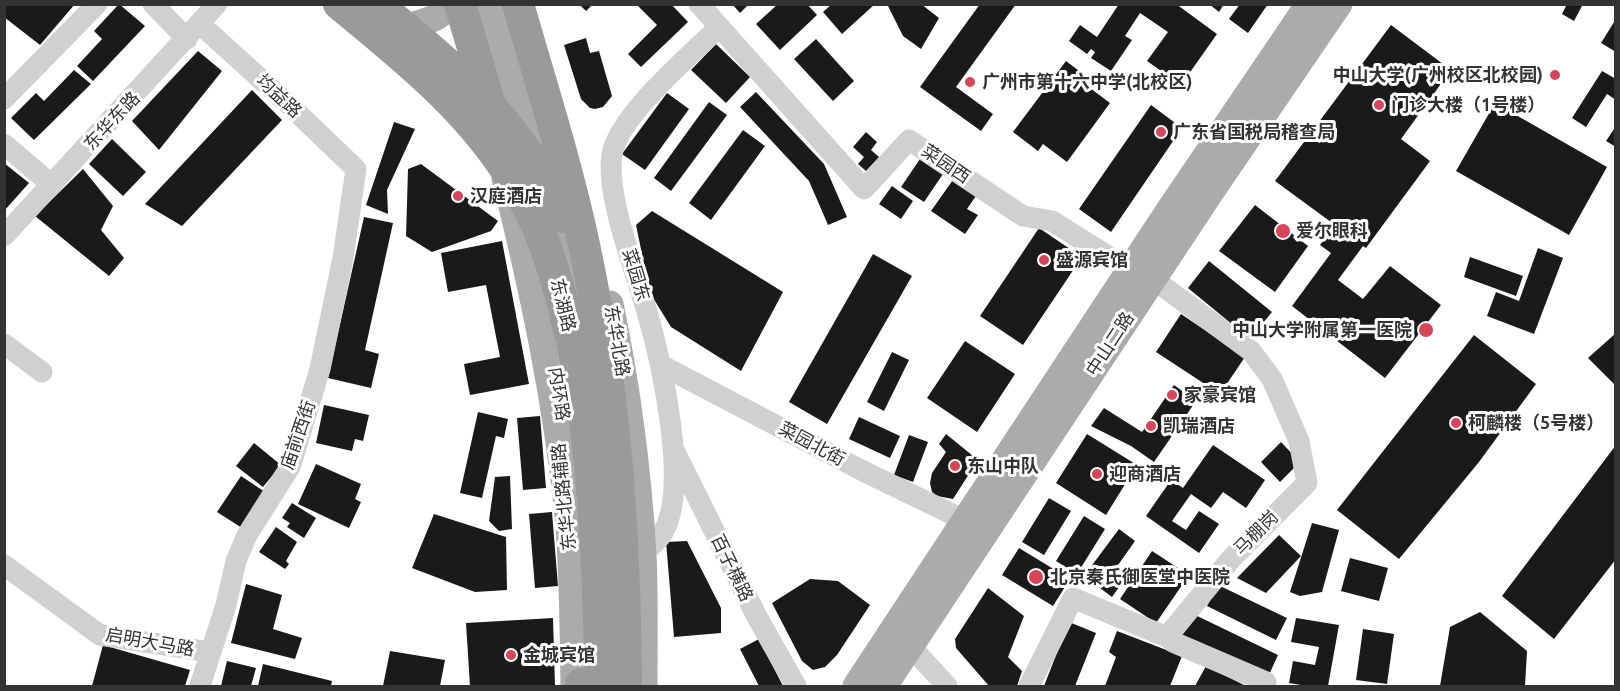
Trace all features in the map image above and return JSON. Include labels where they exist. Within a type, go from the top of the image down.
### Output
[{"type":"highway","name":"东湖路","points":[[338,4],[430,80],[472,125],[517,187],[544,242],[564,310],[584,408],[597,543],[601,687]]},
{"type":"highway","name":"东湖路","points":[[376,4],[464,77],[526,150],[540,171],[568,226],[597,309]]},
{"type":"highway","name":"内环路","points":[[460,4],[513,183],[538,280],[552,353],[572,489],[579,599],[581,687]]},
{"type":"highway","points":[[518,4],[578,219],[597,309],[614,421],[623,556],[626,687]]},
{"type":"main road","points":[[338,4],[410,60],[456,102],[485,136],[502,169]]},
{"type":"main road","points":[[392,4],[470,69],[538,135],[593,228]]},
{"type":"main road","points":[[450,4],[502,169]]},
{"type":"main road","points":[[417,24],[437,17],[450,4]]},
{"type":"main road","points":[[477,4],[506,102],[527,215],[556,268],[580,375],[605,556],[612,687]]},
{"type":"main road","points":[[499,4],[538,135],[575,285],[595,393],[603,423],[612,443],[635,472]]},
{"type":"main road","name":"东华北路","points":[[529,4],[593,228],[618,344],[631,432],[642,552],[645,620],[644,687]]},
{"type":"main road","name":"中山二路","points":[[884,687],[1141,275],[1232,116],[1309,4]]},
{"type":"main road","name":"中山二路","points":[[856,687],[964,520],[1339,4]]},
{"type":"main road","name":"东华北路辅路","points":[[502,169],[527,215],[538,314],[548,366],[563,473],[573,593],[574,687]]},
{"type":"main road","points":[[595,393],[631,432]]},
{"type":"main road","points":[[594,465],[619,547],[627,553],[642,552]]},
{"type":"main road","points":[[605,556],[573,593],[636,614],[645,620]]},
{"type":"street","points":[[4,99],[97,4]]},
{"type":"street","points":[[153,4],[193,32]]},
{"type":"street","name":"东华东路","points":[[4,236],[217,4]]},
{"type":"street","name":"菜园西","points":[[699,4],[864,189],[909,140],[1023,216],[1052,221],[1141,275]]},
{"type":"street","name":"菜园东","points":[[642,552],[661,536],[671,507],[674,489],[673,447],[661,365],[617,209],[611,168],[612,153],[618,135],[651,93],[719,27]]},
{"type":"street","name":"均益路","points":[[193,32],[286,102],[356,169]]},
{"type":"street","points":[[4,144],[52,185]]},
{"type":"street","name":"庙前西街","points":[[200,687],[226,605],[236,561],[248,535],[290,467],[320,369],[344,258],[356,169]]},
{"type":"street","name":"马棚岗","points":[[1141,275],[1251,351],[1272,379],[1299,441],[1306,483],[1230,560],[1167,637]]},
{"type":"street","points":[[4,344],[42,372]]},
{"type":"street","name":"菜园北街","points":[[661,365],[863,471],[964,520]]},
{"type":"street","name":"百子横路","points":[[673,447],[756,615],[795,687]]},
{"type":"street","name":"启明大马路","points":[[4,565],[100,635],[210,652]]},
{"type":"street","points":[[1029,687],[1073,598],[1266,682],[1265,687]]},
{"type":"street","points":[[910,646],[947,687]]},
{"type":"building","points":[[4,4],[75,4],[40,45],[4,17]]},
{"type":"building","points":[[119,4],[145,26],[93,81],[77,66],[102,39],[94,31]]},
{"type":"building","points":[[579,4],[593,4],[586,11]]},
{"type":"building","points":[[636,4],[671,4],[688,22],[641,67],[628,54],[657,25]]},
{"type":"building","points":[[732,4],[749,4],[740,13]]},
{"type":"building","points":[[778,4],[807,4],[817,15],[780,50],[756,24]]},
{"type":"building","points":[[832,4],[875,4],[842,34],[823,12]]},
{"type":"building","points":[[887,4],[921,4],[939,18],[921,49],[903,36]]},
{"type":"building","points":[[980,4],[1016,4],[956,87],[993,114],[981,131],[920,87]]},
{"type":"building","points":[[1119,4],[1176,4],[1217,34],[1181,85],[1147,61],[1168,32],[1140,13],[1125,36],[1132,40],[1111,71],[1091,58],[1095,52],[1091,49],[1087,54],[1069,41],[1080,25],[1097,37]]},
{"type":"building","points":[[1209,4],[1224,4],[1219,12]]},
{"type":"building","points":[[1240,4],[1268,4],[1248,33],[1229,19]]},
{"type":"building","points":[[1567,4],[1583,4],[1574,21],[1562,14]]},
{"type":"building","points":[[1616,19],[1616,52],[1601,43]]},
{"type":"building","name":"门诊大楼（1号楼）","points":[[1391,25],[1451,70],[1401,139],[1430,161],[1366,248],[1363,246],[1338,280],[1363,299],[1390,266],[1441,305],[1385,378],[1292,306],[1331,253],[1320,245],[1335,225],[1275,181]]},
{"type":"building","points":[[586,38],[590,53],[599,51],[612,96],[603,107],[595,109],[590,108],[581,99],[564,45]]},
{"type":"building","points":[[816,39],[854,81],[833,101],[794,59]]},
{"type":"building","points":[[716,44],[750,77],[726,103],[691,70]]},
{"type":"building","points":[[198,51],[222,71],[159,150],[132,121]]},
{"type":"building","points":[[1066,61],[1087,77],[1082,82],[1110,103],[1067,162],[1043,144],[1038,151],[1013,132]]},
{"type":"building","points":[[74,70],[91,84],[34,140],[11,118],[36,93],[44,101]]},
{"type":"building","points":[[1602,71],[1616,79],[1616,100],[1607,94],[1586,127],[1572,118]]},
{"type":"building","points":[[252,90],[282,120],[182,226],[145,204]]},
{"type":"building","points":[[756,92],[824,164],[847,217],[828,225],[809,181],[740,107]]},
{"type":"building","points":[[667,93],[689,109],[645,170],[622,154]]},
{"type":"building","points":[[709,102],[727,115],[671,191],[654,178]]},
{"type":"building","points":[[1495,103],[1607,167],[1569,235],[1456,171]]},
{"type":"building","points":[[1151,105],[1182,128],[1111,232],[1079,209]]},
{"type":"building","points":[[394,122],[415,129],[387,190],[388,214],[366,205]]},
{"type":"building","points":[[1616,126],[1616,147],[1606,141]]},
{"type":"building","points":[[743,130],[765,146],[711,220],[689,203]]},
{"type":"building","points":[[866,132],[877,142],[871,150],[879,157],[866,171],[858,164],[864,157],[853,147]]},
{"type":"building","points":[[112,139],[146,172],[123,196],[89,164]]},
{"type":"building","points":[[922,156],[945,171],[924,202],[901,187]]},
{"type":"building","points":[[4,163],[29,183],[4,211]]},
{"type":"building","points":[[421,164],[498,221],[491,231],[432,252],[406,236],[408,169]]},
{"type":"building","points":[[83,169],[113,206],[101,230],[124,258],[109,276],[35,216]]},
{"type":"building","points":[[955,177],[978,193],[967,209],[978,215],[965,234],[931,211]]},
{"type":"building","points":[[892,186],[913,201],[901,219],[879,204]]},
{"type":"building","points":[[1255,205],[1308,246],[1275,292],[1219,251]]},
{"type":"building","points":[[652,211],[783,292],[741,371],[671,327],[650,293],[636,225]]},
{"type":"building","points":[[364,217],[393,223],[365,350],[379,354],[371,388],[328,378]]},
{"type":"building","points":[[1039,228],[1082,257],[1023,345],[980,316]]},
{"type":"building","points":[[502,241],[529,384],[470,395],[464,364],[500,357],[486,285],[448,292],[441,253]]},
{"type":"building","points":[[1538,248],[1563,258],[1534,334],[1487,316],[1496,292],[1519,301]]},
{"type":"building","points":[[873,254],[912,276],[827,424],[789,402]]},
{"type":"building","points":[[1470,257],[1523,276],[1516,296],[1464,277]]},
{"type":"building","points":[[1209,261],[1272,312],[1250,339],[1188,288]]},
{"type":"building","points":[[1181,314],[1245,357],[1220,394],[1156,352]]},
{"type":"building","points":[[1616,333],[1616,386],[1588,358]]},
{"type":"building","name":"柯麟楼（5号楼）","points":[[1474,335],[1536,384],[1479,462],[1399,559],[1337,510]]},
{"type":"building","points":[[965,341],[1015,374],[977,432],[927,398]]},
{"type":"building","points":[[892,352],[909,360],[884,411],[867,402]]},
{"type":"building","points":[[1174,385],[1196,401],[1154,462],[1131,446],[1091,426],[1104,408],[1142,432]]},
{"type":"building","points":[[324,405],[369,415],[363,441],[355,439],[352,451],[316,443]]},
{"type":"building","points":[[478,412],[508,419],[504,438],[496,436],[482,498],[460,493]]},
{"type":"building","points":[[540,416],[546,488],[523,490],[517,418]]},
{"type":"building","points":[[859,417],[900,436],[890,458],[849,439]]},
{"type":"building","name":"东山中队","points":[[946,434],[978,460],[953,499],[937,496],[932,492],[930,483],[932,473],[946,452],[939,444]]},
{"type":"building","name":"迎商酒店","points":[[1087,434],[1137,465],[1106,515],[1056,483]]},
{"type":"building","points":[[909,435],[928,442],[913,482],[894,475]]},
{"type":"building","points":[[1281,442],[1300,462],[1280,482],[1261,462]]},
{"type":"building","points":[[254,443],[281,465],[263,487],[236,466]]},
{"type":"building","points":[[1213,445],[1265,480],[1246,508],[1223,492],[1211,508],[1191,494],[1172,521],[1186,530],[1199,511],[1219,524],[1199,553],[1146,516],[1171,480],[1183,488]]},
{"type":"building","points":[[1616,445],[1616,559],[1554,639],[1502,596]]},
{"type":"building","points":[[316,464],[361,484],[355,499],[361,502],[349,528],[298,504]]},
{"type":"building","points":[[241,476],[265,492],[242,528],[217,512]]},
{"type":"building","points":[[510,476],[512,529],[499,531],[489,521],[495,477]]},
{"type":"building","points":[[1049,498],[1071,511],[1044,555],[1022,542]]},
{"type":"building","points":[[292,503],[316,518],[304,538],[287,527],[290,523],[282,518]]},
{"type":"building","points":[[552,512],[558,586],[535,588],[529,514]]},
{"type":"building","points":[[434,514],[506,537],[507,590],[475,592],[412,568]]},
{"type":"building","points":[[1084,516],[1105,529],[1077,574],[1056,561]]},
{"type":"building","points":[[1312,523],[1339,530],[1322,592],[1300,596],[1290,592]]},
{"type":"building","points":[[276,527],[297,542],[286,561],[289,564],[285,569],[259,552]]},
{"type":"building","points":[[1119,529],[1135,541],[1111,575],[1122,583],[1112,597],[1084,576]]},
{"type":"building","points":[[1279,535],[1301,556],[1266,593],[1237,578]]},
{"type":"building","points":[[687,541],[721,608],[721,633],[674,637],[666,542]]},
{"type":"building","name":"北京秦氏御医堂中医院","points":[[1019,548],[1070,579],[1053,606],[1002,575]]},
{"type":"building","points":[[1152,551],[1189,575],[1156,623],[1120,599]]},
{"type":"building","points":[[1350,558],[1388,568],[1379,601],[1341,591]]},
{"type":"building","points":[[810,579],[838,581],[870,605],[837,655],[825,667],[813,670],[802,661],[772,603]]},
{"type":"building","points":[[246,584],[282,595],[273,629],[302,638],[295,659],[231,643]]},
{"type":"building","points":[[1218,585],[1287,618],[1276,640],[1207,606]]},
{"type":"building","points":[[988,588],[1024,616],[1008,657],[1022,671],[1017,686],[989,686],[956,648],[955,639]]},
{"type":"building","points":[[1480,612],[1527,651],[1525,686],[1440,686],[1450,627]]},
{"type":"building","points":[[1191,613],[1278,655],[1268,677],[1180,635]]},
{"type":"building","name":"金城宾馆","points":[[553,618],[555,686],[470,686],[466,623]]},
{"type":"building","points":[[1296,618],[1339,625],[1328,686],[1289,683],[1293,661],[1315,665],[1319,647],[1291,642]]},
{"type":"building","points":[[1069,622],[1096,633],[1075,686],[1044,686]]},
{"type":"building","points":[[1363,629],[1394,634],[1387,684],[1356,680]]},
{"type":"building","points":[[1117,631],[1182,656],[1170,686],[1105,686],[1116,657],[1109,652]]},
{"type":"building","points":[[759,639],[783,686],[759,686],[740,649]]},
{"type":"building","points":[[103,645],[190,670],[185,686],[92,686]]},
{"type":"building","points":[[390,651],[445,660],[440,686],[383,686]]},
{"type":"building","points":[[227,661],[256,668],[251,686],[221,686]]},
{"type":"building","points":[[263,664],[332,681],[331,686],[258,686]]},
{"type":"building","points":[[1206,666],[1246,686],[1195,686]]},
{"type":"place","name":"中山大学(广州校区北校园)","points":[[1555,75]]},
{"type":"place","name":"广州市第十六中学(北校区)","points":[[970,82]]},
{"type":"place","name":"门诊大楼（1号楼）","points":[[1379,105]]},
{"type":"place","name":"广东省国税局稽查局","points":[[1161,132]]},
{"type":"place","name":"汉庭酒店","points":[[458,196]]},
{"type":"place","name":"爱尔眼科","points":[[1283,231]]},
{"type":"place","name":"盛源宾馆","points":[[1044,260]]},
{"type":"place","name":"中山大学附属第一医院","points":[[1426,330]]},
{"type":"place","name":"家豪宾馆","points":[[1172,395]]},
{"type":"place","name":"柯麟楼（5号楼）","points":[[1456,423]]},
{"type":"place","name":"凯瑞酒店","points":[[1151,426]]},
{"type":"place","name":"东山中队","points":[[955,466]]},
{"type":"place","name":"迎商酒店","points":[[1097,474]]},
{"type":"place","name":"北京秦氏御医堂中医院","points":[[1036,577]]},
{"type":"place","name":"金城宾馆","points":[[511,655]]}]
